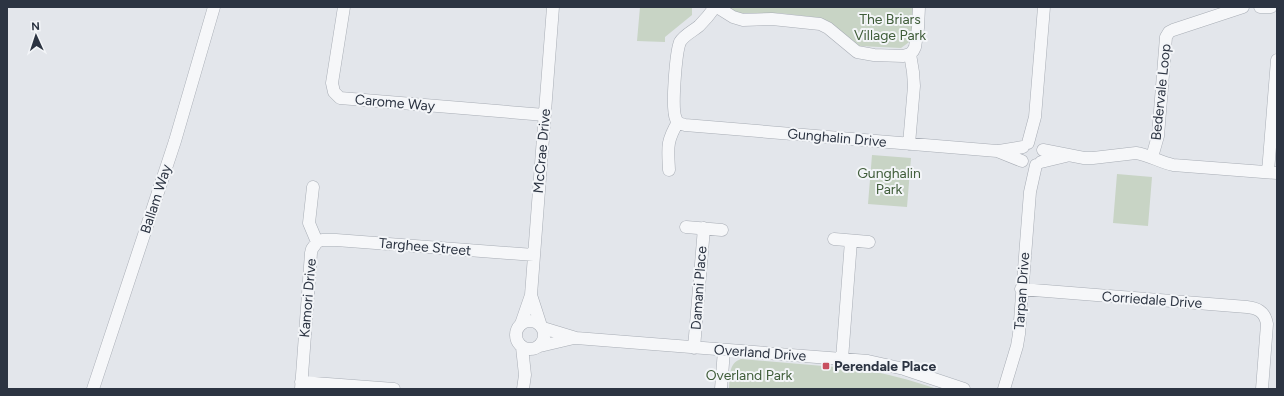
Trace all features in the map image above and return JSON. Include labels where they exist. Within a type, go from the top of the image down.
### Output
[{"type":"street","name":"Ballam Way","points":[[92,389],[175,141],[214,7]]},
{"type":"street","name":"Carome Way","points":[[344,7],[332,83],[334,92],[340,98],[545,115]]},
{"type":"street","name":"McCrae Drive","points":[[521,324],[531,295],[554,7]]},
{"type":"street","points":[[669,170],[668,144],[670,135],[678,122],[675,118],[674,108],[680,42],[706,19],[716,7],[733,17],[743,20],[772,19],[820,24],[828,28],[857,52],[864,54],[903,56],[910,54],[915,47],[919,7]]},
{"type":"street","name":"Tarpan Drive","points":[[1004,389],[1017,346],[1044,7]]},
{"type":"street","name":"Bedervale Loop","points":[[1152,158],[1158,136],[1166,36],[1173,30],[1243,7]]},
{"type":"street","points":[[1260,7],[1271,7]]},
{"type":"street","points":[[909,144],[914,86],[910,54]]},
{"type":"street","points":[[1273,173],[1277,60]]},
{"type":"street","name":"Gunghalin Drive","points":[[678,122],[685,125],[1033,155],[1070,156]]},
{"type":"street","name":"Bedervale Loop","points":[[1070,156],[1093,158],[1136,153],[1173,165],[1273,173]]},
{"type":"street","name":"Kamori Drive","points":[[301,385],[311,253],[317,242],[309,223],[313,187]]},
{"type":"street","name":"Damani Place","points":[[686,227],[722,230]]},
{"type":"street","name":"Damani Place","points":[[694,348],[704,228]]},
{"type":"street","name":"Targhee Street","points":[[317,242],[322,240],[336,240],[534,255]]},
{"type":"street","points":[[834,240],[869,242]]},
{"type":"street","points":[[842,359],[851,241]]},
{"type":"street","name":"Corriedale Drive","points":[[1021,290],[1254,308],[1271,315]]},
{"type":"street","name":"McCrae Drive","points":[[531,295],[542,327]]},
{"type":"street","points":[[1262,389],[1267,324],[1271,315]]},
{"type":"street","points":[[525,375],[545,337],[542,327],[534,321],[521,324],[516,333],[518,343],[522,347],[530,350],[539,347]]},
{"type":"street","name":"Overland Drive","points":[[542,327],[576,338],[868,361],[898,367],[964,389]]},
{"type":"street","name":"Overland Drive","points":[[539,347],[576,338]]},
{"type":"street","points":[[522,347],[525,375],[523,389]]},
{"type":"street","points":[[722,389],[724,350]]},
{"type":"street","points":[[301,385],[394,389]]},
{"type":"green space","points":[[640,7],[689,7],[692,8],[692,15],[665,37],[665,42],[637,41]]},
{"type":"green space","name":"The Briars Village Park","points":[[727,7],[915,7],[912,40],[901,48],[859,46],[822,18],[779,13],[738,13]]},
{"type":"green space","name":"Gunghalin Park","points":[[872,155],[911,158],[907,207],[868,204]]},
{"type":"green space","points":[[1117,174],[1152,177],[1148,226],[1113,223]]},
{"type":"green space","name":"Overland Park","points":[[741,359],[858,369],[898,377],[937,389],[729,389],[730,371],[734,364]]},
{"type":"place","name":"Perendale Place","points":[[826,366]]}]
